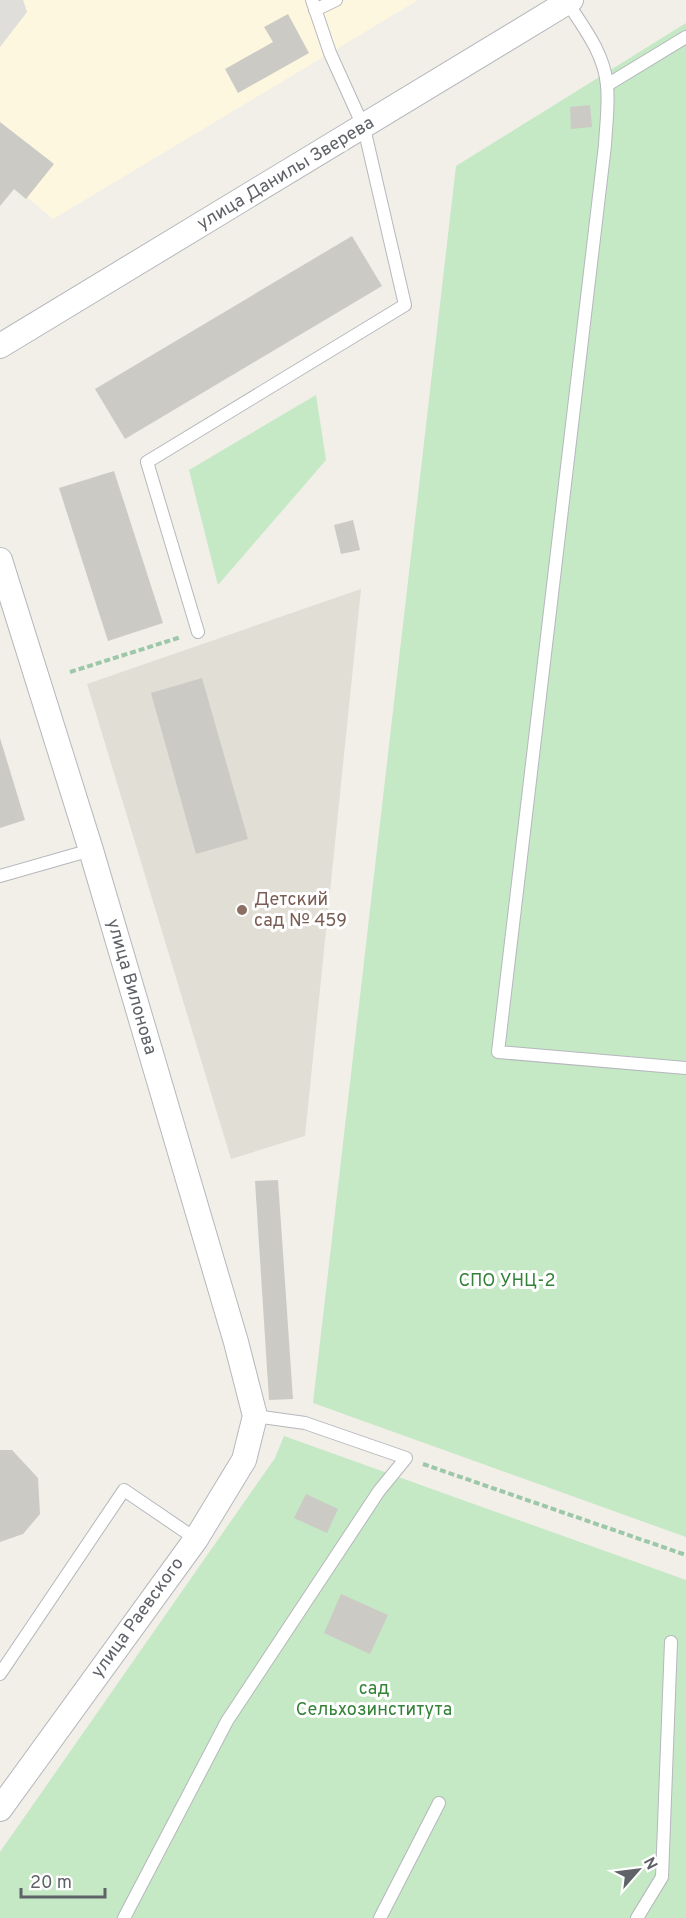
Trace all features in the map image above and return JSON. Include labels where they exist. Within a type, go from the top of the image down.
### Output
[{"type":"street","name":"улица Данилы Зверева","points":[[0,346],[364,128],[569,1]]},
{"type":"street","name":"улица Вилонова","points":[[0,560],[91,850],[233,1331],[255,1416]]},
{"type":"street","name":"улица Раевского","points":[[0,1809],[195,1539],[244,1460],[255,1416]]},
{"type":"lane","points":[[198,632],[147,462],[405,305],[364,128],[330,53],[314,5],[336,0]]},
{"type":"lane","points":[[569,1],[594,43],[607,85],[605,145],[498,1052],[686,1068]]},
{"type":"lane","points":[[607,85],[686,37]]},
{"type":"lane","points":[[0,876],[91,850]]},
{"type":"lane","points":[[124,1918],[227,1721],[378,1491],[406,1458],[305,1423],[255,1416]]},
{"type":"lane","points":[[0,1674],[124,1490],[195,1539]]},
{"type":"lane","points":[[637,1918],[662,1877],[671,1642]]},
{"type":"lane","points":[[380,1918],[439,1803]]},
{"type":"path","points":[[70,672],[198,632]]},
{"type":"path","points":[[406,1458],[686,1555]]},
{"type":"shaded area","points":[[0,0],[23,0],[27,12],[0,47]]},
{"type":"shaded area","points":[[23,0],[418,0],[53,219],[27,197],[53,163],[0,122],[0,47],[27,12]]},
{"type":"shaded area","name":"Детский сад № 459","points":[[361,589],[305,1136],[231,1159],[87,684]]},
{"type":"green space","name":"СПО УНЦ-2","points":[[686,23],[686,1537],[313,1403],[456,166]]},
{"type":"green space","points":[[316,395],[326,460],[218,585],[189,470]]},
{"type":"green space","name":"сад Сельхозинститута","points":[[284,1436],[686,1580],[686,1918],[0,1918],[0,1852],[275,1458]]},
{"type":"building","points":[[288,14],[309,53],[238,93],[225,69],[273,42],[264,27]]},
{"type":"building","points":[[590,105],[592,127],[571,129],[570,107]]},
{"type":"building","points":[[0,122],[54,164],[26,199],[14,189],[0,206]]},
{"type":"building","points":[[352,236],[382,286],[125,439],[95,389]]},
{"type":"building","points":[[114,471],[163,623],[108,641],[59,488]]},
{"type":"building","points":[[353,520],[360,550],[341,554],[334,525]]},
{"type":"building","points":[[202,678],[248,839],[196,854],[151,693]]},
{"type":"building","points":[[0,738],[25,820],[0,828]]},
{"type":"building","points":[[278,1180],[293,1399],[269,1400],[255,1181]]},
{"type":"building","points":[[0,1450],[12,1450],[38,1478],[40,1514],[23,1534],[0,1542]]},
{"type":"building","points":[[306,1494],[338,1509],[327,1533],[294,1518]]},
{"type":"building","points":[[341,1594],[388,1615],[370,1654],[324,1633]]},
{"type":"place","name":"Детский сад № 459","points":[[242,910]]}]
